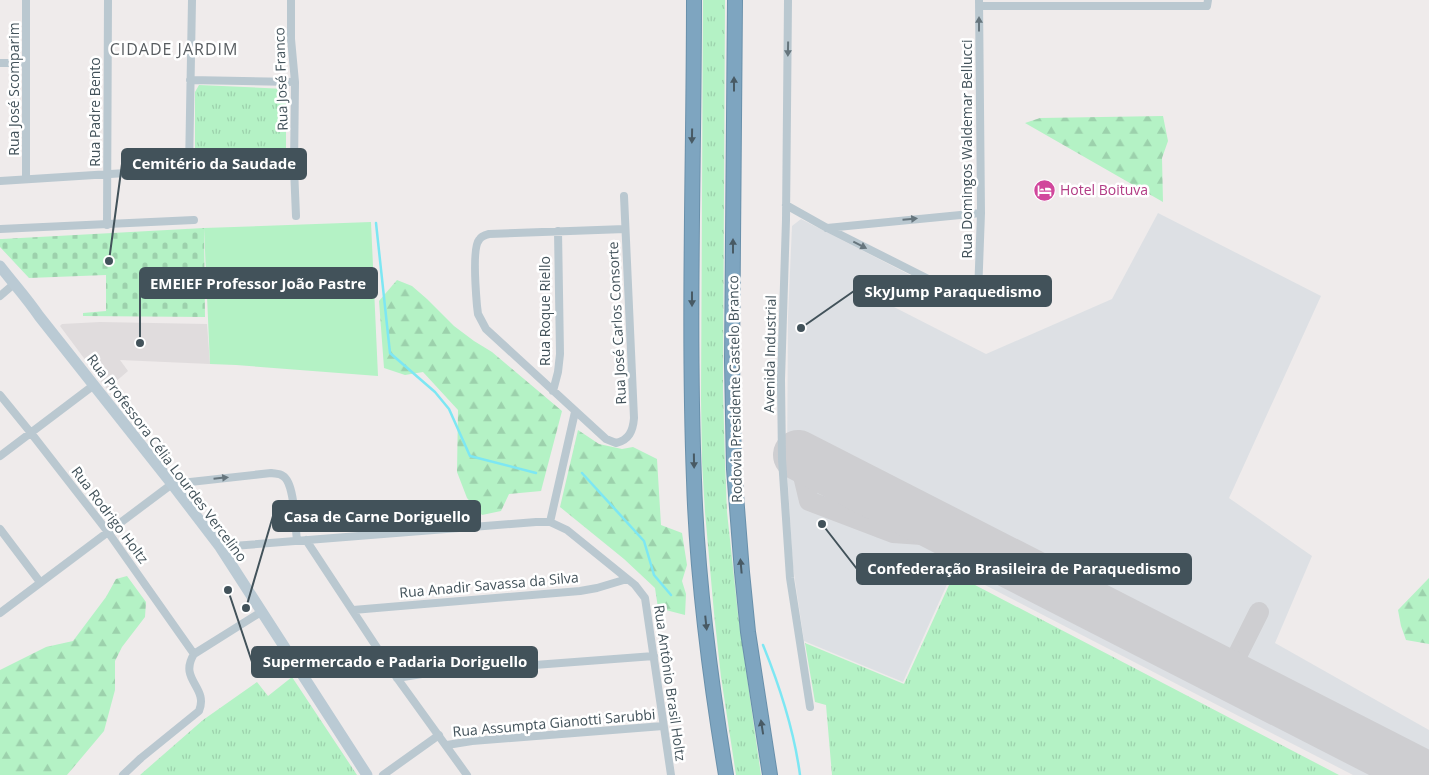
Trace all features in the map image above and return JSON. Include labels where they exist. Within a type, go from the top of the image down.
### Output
[{"type":"highway","points":[[694,0],[691,350],[694,481],[706,630],[726,775]]},
{"type":"highway","name":"Rodovia Presidente Castelo Branco","points":[[735,0],[732,352],[734,469],[748,632],[770,775]]},
{"type":"main road","name":"Rua Professora Célia Lourdes Vercelino","points":[[0,266],[220,547],[367,775]]},
{"type":"street","name":"Rua José Scomparim","points":[[26,0],[26,179]]},
{"type":"street","name":"Rua Padre Bento","points":[[107,224],[108,0]]},
{"type":"street","points":[[189,169],[192,0]]},
{"type":"street","name":"Rua José Franco","points":[[291,0],[296,82],[294,168],[296,216]]},
{"type":"street","name":"Avenida Industrial","points":[[788,0],[786,205],[781,380],[782,459],[790,578],[810,707]]},
{"type":"street","points":[[979,3],[1208,3]]},
{"type":"street","name":"Rua Domingos Waldemar Bellucci","points":[[827,228],[970,300],[976,298],[978,294],[981,212],[979,3]]},
{"type":"street","points":[[0,63],[26,63]]},
{"type":"street","points":[[190,80],[296,82]]},
{"type":"street","points":[[0,181],[189,169],[294,168]]},
{"type":"street","name":"Rua José Carlos Consorte","points":[[575,412],[612,443],[625,440],[631,433],[634,418],[624,196]]},
{"type":"street","points":[[786,205],[827,228],[981,212]]},
{"type":"street","points":[[0,229],[194,220]]},
{"type":"street","points":[[220,547],[520,522],[550,522],[575,412],[490,334],[481,321],[477,306],[477,244],[479,239],[489,234],[625,229]]},
{"type":"street","name":"Rua Roque Riello","points":[[553,391],[560,354],[558,231]]},
{"type":"street","points":[[0,296],[14,284]]},
{"type":"street","points":[[0,456],[94,385]]},
{"type":"street","name":"Rua Rodrigo Holtz","points":[[0,395],[108,532],[194,654]]},
{"type":"street","points":[[0,613],[172,484],[271,473],[282,475],[286,479],[292,496],[297,540]]},
{"type":"street","name":"Rua Antônio Brasil Holtz","points":[[550,522],[567,530],[627,578],[646,598],[671,775]]},
{"type":"street","points":[[0,529],[40,582]]},
{"type":"street","points":[[306,540],[397,678],[440,735],[467,775]]},
{"type":"street","name":"Rua Anadir Savassa da Silva","points":[[352,610],[580,591],[597,588],[627,578]]},
{"type":"street","points":[[123,775],[199,711],[201,706],[200,694],[190,675],[189,668],[190,660],[194,654],[261,612]]},
{"type":"street","points":[[397,678],[428,673],[654,656]]},
{"type":"street","name":"Rua Assumpta Gianotti Sarubbi","points":[[446,745],[472,741],[663,726]]},
{"type":"street","points":[[383,775],[440,735]]},
{"type":"shaded area","points":[[1158,213],[1321,296],[1229,498],[1312,556],[1275,643],[1429,730],[1429,775],[1353,775],[954,569],[903,682],[804,641],[793,567],[787,469],[788,317],[792,226],[801,219],[910,275],[894,307],[986,354],[1112,299]]},
{"type":"shaded area","points":[[100,322],[207,324],[210,364],[120,360],[128,371],[107,389],[60,326],[62,324]]},
{"type":"green space","points":[[703,0],[725,0],[723,390],[727,512],[738,614],[761,775],[736,775],[721,677],[705,512],[701,399]]},
{"type":"green space","points":[[199,85],[286,89],[286,163],[202,162],[195,154],[195,92]]},
{"type":"green space","points":[[1163,116],[1168,141],[1162,158],[1163,202],[1025,123],[1040,118]]},
{"type":"green space","points":[[371,222],[378,376],[210,364],[204,228]]},
{"type":"green space","points":[[204,228],[205,317],[83,316],[83,313],[106,311],[106,275],[29,278],[0,247],[0,239]]},
{"type":"green space","points":[[397,280],[412,286],[454,326],[492,352],[562,411],[541,491],[509,494],[501,511],[482,515],[467,498],[457,472],[458,410],[423,372],[405,375],[384,368],[379,301]]},
{"type":"green space","points":[[578,430],[599,444],[622,449],[633,447],[657,459],[661,525],[682,533],[687,565],[682,581],[686,594],[685,615],[658,608],[655,588],[624,559],[560,507]]},
{"type":"green space","points":[[954,574],[1339,775],[832,775],[826,705],[815,702],[805,643],[904,684]]},
{"type":"green space","points":[[127,576],[146,602],[145,617],[122,647],[115,661],[115,690],[104,731],[67,775],[0,775],[0,670],[46,647],[73,641],[106,597],[116,579]]},
{"type":"green space","points":[[1429,578],[1429,644],[1406,640],[1398,610]]},
{"type":"green space","points":[[292,677],[357,775],[140,775],[203,720],[257,682],[268,696]]},
{"type":"waterway","points":[[376,223],[390,353],[435,392],[449,409],[470,456],[536,473]]},
{"type":"waterway","points":[[582,473],[644,541],[654,575],[671,595]]},
{"type":"waterway","points":[[763,645],[786,709],[800,775]]},
{"type":"taxiway","points":[[798,455],[809,501],[893,533],[922,535],[949,532]]},
{"type":"taxiway","points":[[861,488],[880,528]]},
{"type":"taxiway","points":[[1228,674],[1259,612]]},
{"type":"runway","points":[[798,455],[1424,775]]},
{"type":"place","name":"Hotel Boituva","points":[[1044,190]]},
{"type":"place","name":"Cemitério da Saudade","points":[[109,261]]},
{"type":"place","name":"SkyJump Paraquedismo","points":[[801,328]]},
{"type":"place","name":"EMEIEF Professor João Pastre","points":[[140,343]]},
{"type":"place","name":"Confederação Brasileira de Paraquedismo","points":[[822,524]]},
{"type":"place","name":"Supermercado e Padaria Doriguello","points":[[228,590]]},
{"type":"place","name":"Casa de Carne Doriguello","points":[[246,608]]},
{"type":"district","name":"CIDADE JARDIM","points":[[174,49]]}]
